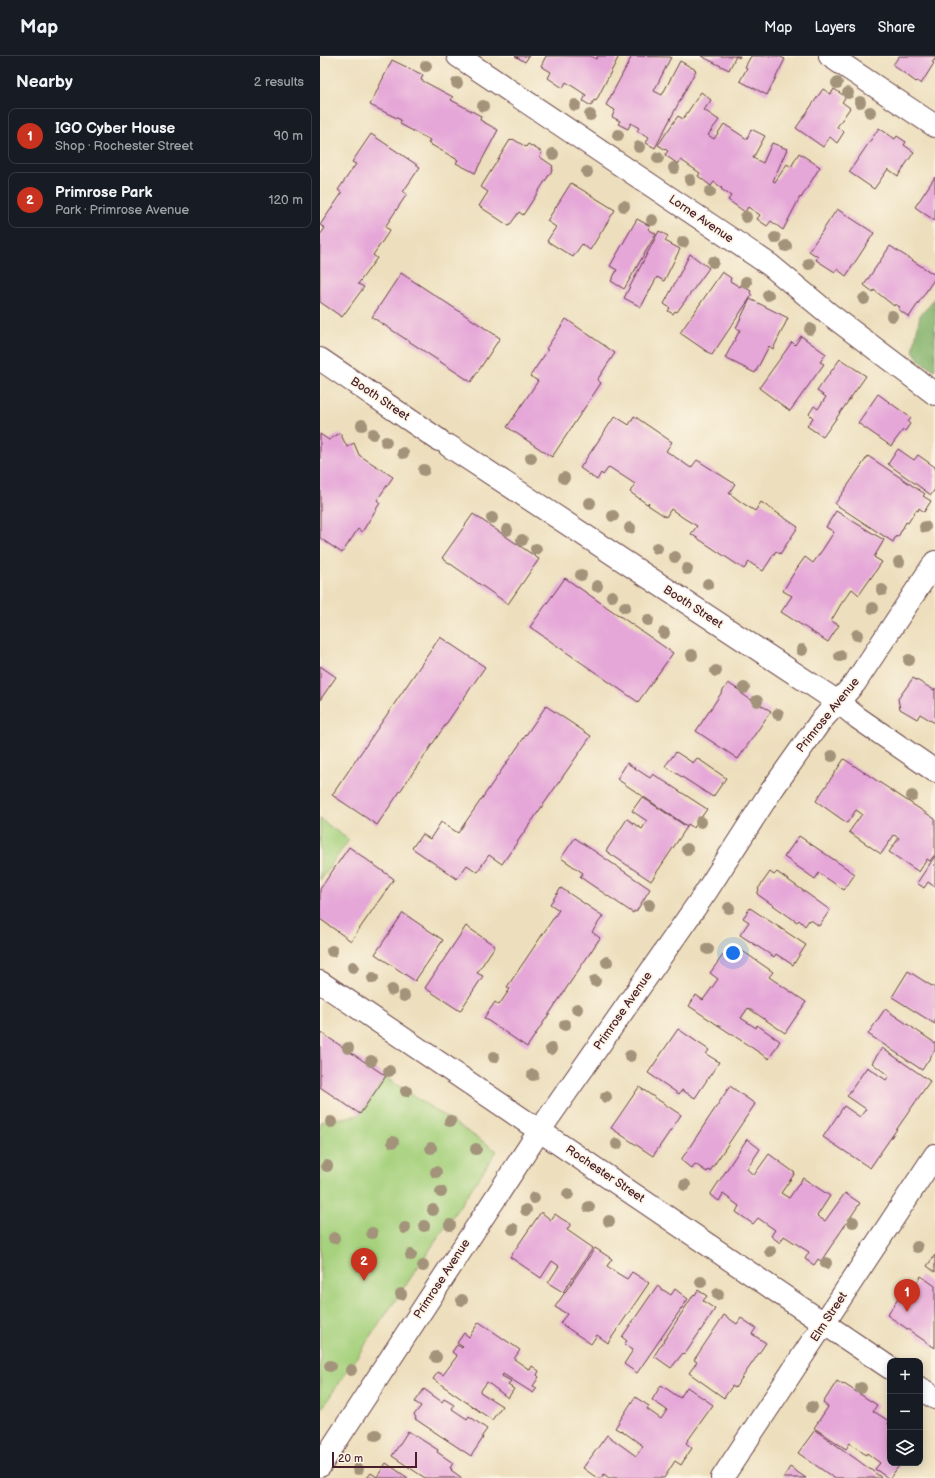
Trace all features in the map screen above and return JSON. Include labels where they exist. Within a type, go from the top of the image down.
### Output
[{"type":"street","name":"Lorne Avenue","points":[[458,56],[770,265],[828,312],[935,394]]},
{"type":"street","points":[[830,56],[935,126]]},
{"type":"street","name":"Booth Street","points":[[320,359],[444,443],[838,702],[858,718],[935,771]]},
{"type":"street","name":"Primrose Avenue","points":[[320,1466],[540,1130],[706,892],[769,794],[820,722],[855,683],[935,562]]},
{"type":"street","name":"Rochester Street","points":[[320,982],[887,1366]]},
{"type":"street","name":"Elm Street","points":[[722,1478],[825,1324],[935,1155]]},
{"type":"street","points":[[923,1390],[935,1398]]},
{"type":"green space","points":[[935,297],[935,370],[921,362],[913,351],[920,315],[930,305]]},
{"type":"green space","points":[[320,819],[349,840],[320,880]]},
{"type":"green space","points":[[385,1077],[497,1151],[320,1411],[320,1122],[359,1115]]},
{"type":"building","points":[[515,56],[529,56],[525,62]]},
{"type":"building","points":[[546,56],[591,56],[596,59],[598,56],[619,56],[596,101],[594,100],[591,106],[583,101],[586,95],[566,82],[563,88],[548,78],[551,72],[541,66]]},
{"type":"building","points":[[632,56],[671,57],[654,91],[662,95],[680,61],[696,70],[655,148],[646,143],[649,137],[637,131],[639,128],[631,123],[628,129],[618,124],[620,121],[612,117],[615,110],[606,105]]},
{"type":"building","points":[[701,56],[736,56],[729,70]]},
{"type":"building","points":[[751,56],[778,56],[785,59],[767,95],[740,81]]},
{"type":"building","points":[[899,56],[935,56],[935,61],[933,60],[932,62],[934,63],[921,84],[893,65]]},
{"type":"building","points":[[392,60],[423,75],[421,80],[453,97],[451,100],[481,116],[480,120],[498,130],[475,173],[456,163],[458,160],[428,143],[430,140],[400,124],[401,120],[370,105]]},
{"type":"building","points":[[823,89],[831,94],[834,89],[846,97],[842,102],[850,108],[837,127],[844,132],[837,143],[830,137],[823,147],[796,128]]},
{"type":"building","points":[[701,92],[711,100],[704,110],[719,120],[708,135],[714,139],[724,124],[747,139],[751,129],[765,136],[753,158],[763,163],[772,143],[787,149],[773,181],[775,182],[787,164],[791,167],[799,153],[820,167],[801,198],[800,197],[783,230],[771,221],[767,226],[757,219],[760,215],[748,207],[745,212],[728,200],[731,196],[721,189],[722,188],[714,182],[711,186],[698,176],[700,173],[681,160],[678,164],[665,155],[668,151],[658,145],[678,116],[683,119]]},
{"type":"building","points":[[879,128],[895,139],[897,136],[906,142],[904,145],[914,152],[898,176],[888,169],[874,189],[849,172]]},
{"type":"building","points":[[371,134],[420,167],[403,192],[407,194],[385,227],[390,230],[373,255],[377,258],[358,284],[364,287],[342,317],[320,302],[320,235],[325,228],[320,225],[342,193],[338,190],[356,164],[352,162]]},
{"type":"building","points":[[513,139],[526,147],[528,144],[542,152],[540,157],[553,166],[553,169],[523,215],[519,212],[509,226],[479,206],[488,192],[481,187],[510,140],[511,141]]},
{"type":"building","points":[[935,177],[935,221],[915,207]]},
{"type":"building","points":[[571,183],[615,210],[590,250],[582,244],[573,257],[547,241],[556,227],[547,221]]},
{"type":"building","points":[[837,209],[874,233],[846,276],[837,269],[835,272],[816,260],[818,257],[809,251]]},
{"type":"building","points":[[637,219],[650,226],[648,229],[656,234],[624,289],[611,281],[617,270],[610,266]]},
{"type":"building","points":[[659,231],[668,236],[665,241],[680,249],[664,281],[657,277],[641,307],[624,298]]},
{"type":"building","points":[[890,246],[935,275],[935,278],[909,317],[898,309],[900,307],[895,304],[894,306],[874,290],[873,292],[864,285]]},
{"type":"building","points":[[690,254],[709,268],[677,312],[675,311],[673,314],[668,311],[670,308],[664,304]]},
{"type":"building","points":[[722,272],[731,278],[730,281],[751,291],[750,293],[752,295],[712,355],[680,333]]},
{"type":"building","points":[[401,273],[500,338],[471,382],[372,317]]},
{"type":"building","points":[[750,299],[788,318],[773,349],[769,346],[755,373],[725,358],[740,330],[736,328]]},
{"type":"building","points":[[566,319],[615,353],[597,380],[601,383],[552,457],[507,427],[538,381],[530,376],[548,350],[546,349]]},
{"type":"building","points":[[801,336],[826,354],[820,362],[824,364],[790,411],[759,388],[792,342],[795,345]]},
{"type":"building","points":[[840,359],[866,376],[823,437],[807,426],[813,418],[809,414],[814,406],[818,409],[826,397],[817,391]]},
{"type":"building","points":[[878,394],[911,418],[908,422],[910,424],[905,431],[903,430],[891,446],[858,423]]},
{"type":"building","points":[[615,416],[629,425],[634,416],[672,442],[666,451],[691,468],[697,460],[735,484],[729,493],[741,502],[755,511],[761,502],[798,527],[780,554],[776,551],[763,571],[749,562],[744,569],[691,534],[697,526],[671,509],[666,517],[648,505],[649,502],[647,504],[630,492],[635,484],[609,467],[603,475],[601,473],[597,480],[580,468]]},
{"type":"building","points":[[340,433],[347,447],[354,443],[359,455],[393,477],[377,500],[380,503],[362,532],[358,529],[342,553],[320,538],[320,434],[329,440]]},
{"type":"building","points":[[898,449],[914,460],[918,455],[935,467],[935,489],[931,495],[888,464]]},
{"type":"building","points":[[868,456],[925,494],[923,496],[931,501],[924,512],[919,508],[918,511],[916,510],[893,542],[835,504]]},
{"type":"building","points":[[836,511],[884,540],[874,557],[882,562],[859,595],[852,589],[841,604],[831,621],[839,625],[828,642],[781,612],[792,596],[783,591],[795,571],[805,557],[813,563],[834,532],[826,527]]},
{"type":"building","points":[[473,514],[539,559],[508,604],[442,558]]},
{"type":"building","points":[[565,578],[673,653],[638,702],[530,627]]},
{"type":"building","points":[[440,637],[485,667],[377,825],[332,795]]},
{"type":"building","points":[[320,666],[336,677],[320,700]]},
{"type":"building","points":[[913,678],[934,690],[935,688],[935,723],[920,714],[917,719],[900,709],[898,699]]},
{"type":"building","points":[[728,683],[748,698],[771,711],[738,759],[696,731]]},
{"type":"building","points":[[546,706],[591,736],[502,864],[489,855],[477,872],[467,865],[457,879],[412,848],[422,834],[430,839],[441,822],[458,833]]},
{"type":"building","points":[[676,752],[693,763],[697,758],[726,778],[713,797],[665,766]]},
{"type":"building","points":[[844,759],[935,819],[935,854],[930,861],[927,859],[919,872],[889,852],[899,838],[894,835],[881,854],[849,832],[862,814],[856,810],[847,823],[816,801]]},
{"type":"building","points":[[627,763],[650,778],[653,774],[707,809],[694,828],[688,824],[687,826],[617,779]]},
{"type":"building","points":[[642,797],[687,827],[651,881],[606,851],[627,819],[642,829],[647,821],[632,811]]},
{"type":"building","points":[[799,836],[855,874],[844,890],[819,873],[815,879],[784,857]]},
{"type":"building","points":[[575,838],[650,889],[636,912],[634,911],[633,913],[580,877],[583,873],[561,858]]},
{"type":"building","points":[[349,847],[394,879],[351,941],[320,919],[320,889]]},
{"type":"building","points":[[935,856],[935,887],[928,882],[924,888],[917,883]]},
{"type":"building","points":[[770,872],[774,875],[777,872],[830,910],[819,926],[811,920],[809,920],[805,926],[799,920],[797,922],[757,894],[758,889]]},
{"type":"building","points":[[561,888],[603,916],[592,932],[600,938],[527,1047],[484,1018],[495,1002],[499,1005],[510,989],[507,987],[559,910],[550,904]]},
{"type":"building","points":[[750,908],[806,945],[793,965],[776,954],[774,957],[740,935],[749,922],[743,918]]},
{"type":"building","points":[[403,913],[443,940],[415,981],[375,954]]},
{"type":"building","points":[[466,926],[495,946],[477,973],[483,976],[460,1011],[425,988]]},
{"type":"building","points":[[738,948],[773,972],[769,977],[806,1002],[785,1033],[748,1008],[741,1018],[756,1028],[757,1025],[780,1041],[769,1059],[689,1006],[696,995],[703,1000],[718,979],[710,973],[723,955],[730,959]]},
{"type":"building","points":[[908,971],[935,988],[935,1024],[892,997]]},
{"type":"building","points":[[885,1009],[935,1043],[935,1050],[922,1070],[868,1034]]},
{"type":"building","points":[[678,1029],[709,1050],[706,1054],[719,1062],[695,1098],[682,1090],[679,1094],[648,1073]]},
{"type":"building","points":[[320,1032],[386,1076],[360,1114],[320,1087]]},
{"type":"building","points":[[882,1048],[930,1081],[870,1168],[823,1137],[844,1106],[860,1117],[866,1109],[847,1096],[867,1067],[886,1080],[889,1076],[872,1063]]},
{"type":"building","points":[[730,1086],[755,1104],[710,1171],[708,1170],[707,1172],[695,1164],[692,1169],[681,1160]]},
{"type":"building","points":[[639,1087],[681,1115],[653,1156],[611,1128]]},
{"type":"building","points":[[747,1139],[760,1149],[747,1169],[754,1175],[769,1154],[795,1173],[781,1193],[789,1198],[803,1178],[830,1196],[817,1216],[825,1221],[845,1193],[860,1203],[821,1261],[818,1259],[814,1265],[805,1259],[809,1252],[784,1236],[780,1243],[771,1236],[775,1230],[758,1218],[753,1224],[736,1212],[739,1206],[723,1194],[719,1201],[710,1195]]},
{"type":"building","points":[[541,1212],[551,1220],[555,1214],[571,1224],[567,1230],[593,1248],[563,1292],[548,1283],[559,1266],[552,1261],[541,1278],[510,1257]]},
{"type":"building","points":[[595,1248],[612,1259],[607,1266],[617,1273],[627,1279],[632,1272],[649,1283],[608,1343],[597,1335],[591,1344],[560,1323],[567,1314],[555,1307]]},
{"type":"building","points":[[935,1255],[935,1272],[927,1266]]},
{"type":"building","points":[[921,1276],[935,1286],[935,1348],[887,1315],[909,1283],[914,1287]]},
{"type":"building","points":[[657,1286],[671,1295],[675,1289],[688,1299],[637,1373],[624,1364],[633,1350],[624,1344],[627,1341],[622,1337]]},
{"type":"building","points":[[698,1290],[707,1296],[703,1301],[715,1309],[685,1354],[683,1353],[671,1368],[654,1356]]},
{"type":"building","points":[[724,1315],[737,1324],[741,1318],[756,1328],[752,1334],[766,1343],[735,1388],[732,1386],[724,1398],[689,1373],[697,1362],[694,1360]]},
{"type":"building","points":[[479,1322],[520,1350],[514,1359],[530,1370],[532,1366],[539,1371],[537,1375],[539,1377],[533,1386],[537,1388],[533,1393],[503,1374],[502,1376],[511,1381],[508,1385],[514,1389],[508,1398],[487,1382],[480,1392],[502,1406],[492,1420],[433,1379],[438,1372],[443,1375],[457,1356],[452,1352],[457,1345],[462,1348],[463,1347],[457,1343],[464,1333],[469,1337]]},
{"type":"building","points":[[837,1381],[877,1405],[873,1411],[887,1420],[887,1466],[899,1466],[890,1478],[875,1469],[880,1463],[867,1453],[866,1455],[850,1443],[846,1449],[814,1428],[828,1407],[823,1403]]},
{"type":"building","points":[[661,1385],[680,1398],[687,1387],[713,1405],[686,1443],[692,1448],[681,1465],[675,1461],[664,1478],[609,1478],[604,1474],[601,1478],[597,1478],[583,1468],[607,1435],[636,1456],[643,1446],[621,1430],[620,1431],[615,1428],[635,1397],[649,1406],[647,1409],[661,1419],[667,1410],[652,1400]]},
{"type":"building","points":[[424,1389],[442,1402],[444,1399],[454,1405],[452,1409],[467,1419],[469,1416],[487,1429],[471,1456],[415,1419],[416,1417],[414,1415],[421,1406],[415,1402]]},
{"type":"building","points":[[815,1430],[882,1478],[834,1478],[798,1453]]},
{"type":"building","points":[[408,1431],[438,1450],[437,1452],[453,1463],[450,1468],[452,1469],[451,1470],[462,1478],[425,1478],[392,1456]]},
{"type":"building","points":[[386,1463],[408,1478],[367,1478],[371,1473],[377,1477]]},
{"type":"building","points":[[790,1467],[806,1478],[783,1478]]},
{"type":"place","name":"Primrose Park","points":[[364,1281]]},
{"type":"place","name":"IGO Cyber House","points":[[907,1312]]}]
